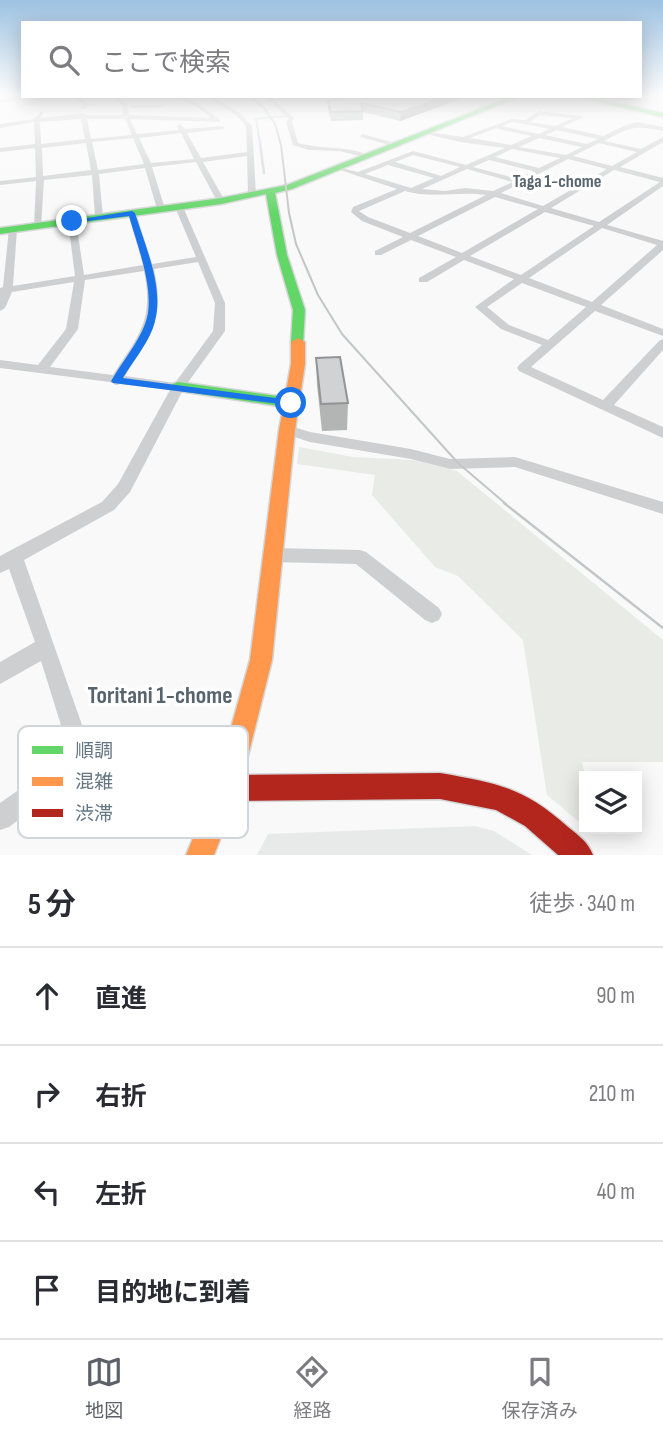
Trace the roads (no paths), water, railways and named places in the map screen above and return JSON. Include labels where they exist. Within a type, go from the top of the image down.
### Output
[{"type":"street","points":[[37,226],[39,135]]},
{"type":"street","points":[[88,135],[95,172],[99,217]]},
{"type":"street","points":[[3,149],[149,135]]},
{"type":"street","points":[[184,135],[221,201]]},
{"type":"street","points":[[250,135],[252,194]]},
{"type":"street","points":[[293,135],[295,144],[309,148],[340,149],[367,156]]},
{"type":"street","points":[[0,308],[4,291],[7,230],[221,201],[270,191],[339,168],[418,135]]},
{"type":"street","points":[[437,135],[568,157],[663,182]]},
{"type":"street","points":[[460,140],[477,135]]},
{"type":"street","points":[[492,135],[524,142]]},
{"type":"street","points":[[534,135],[587,146]]},
{"type":"street","points":[[584,135],[642,151]]},
{"type":"street","points":[[378,253],[610,135]]},
{"type":"street","points":[[136,136],[161,209]]},
{"type":"street","points":[[362,136],[397,145]]},
{"type":"street","points":[[539,136],[441,178],[356,209],[355,212],[365,219],[663,332]]},
{"type":"street","points":[[652,137],[663,139]]},
{"type":"street","points":[[423,280],[663,139]]},
{"type":"street","points":[[359,174],[413,153],[519,181]]},
{"type":"street","points":[[0,183],[251,154]]},
{"type":"street","points":[[490,158],[541,171]]},
{"type":"street","points":[[389,163],[441,178]]},
{"type":"street","points":[[339,168],[408,190],[445,193],[465,190],[495,194],[663,244]]},
{"type":"street","points":[[549,344],[505,327],[480,307],[663,182]]},
{"type":"street","points":[[244,726],[261,660],[299,347],[299,310],[282,255],[270,191]]},
{"type":"street","points":[[72,726],[46,646],[7,561],[108,506],[124,488],[178,387],[219,331],[220,303],[179,207]]},
{"type":"street","points":[[116,381],[151,323],[153,300],[148,268],[132,213]]},
{"type":"street","points":[[41,370],[72,329],[80,279],[72,221]]},
{"type":"street","points":[[663,244],[523,368],[663,433]]},
{"type":"street","points":[[4,291],[201,259]]},
{"type":"street","points":[[605,406],[663,342]]},
{"type":"street","points":[[0,364],[291,403]]},
{"type":"street","points":[[287,430],[310,437],[411,454],[450,464],[515,462],[663,508]]},
{"type":"street","points":[[272,555],[360,557],[432,614]]},
{"type":"street","points":[[0,674],[46,646]]},
{"type":"street","points":[[248,788],[440,786],[499,797],[535,816],[579,855]]},
{"type":"street","points":[[0,818],[18,805]]},
{"type":"street","points":[[200,855],[207,838]]},
{"type":"waterway","points":[[259,135],[260,144]]},
{"type":"waterway","points":[[260,143],[264,173]]},
{"type":"tram line","points":[[278,135],[296,244],[318,295],[342,334],[458,463],[506,504]]},
{"type":"tram line","points":[[504,503],[663,628]]},
{"type":"district","name":"Taga 1-chome","points":[[557,181]]},
{"type":"district","name":"Toritani 1-chome","points":[[160,695]]}]
